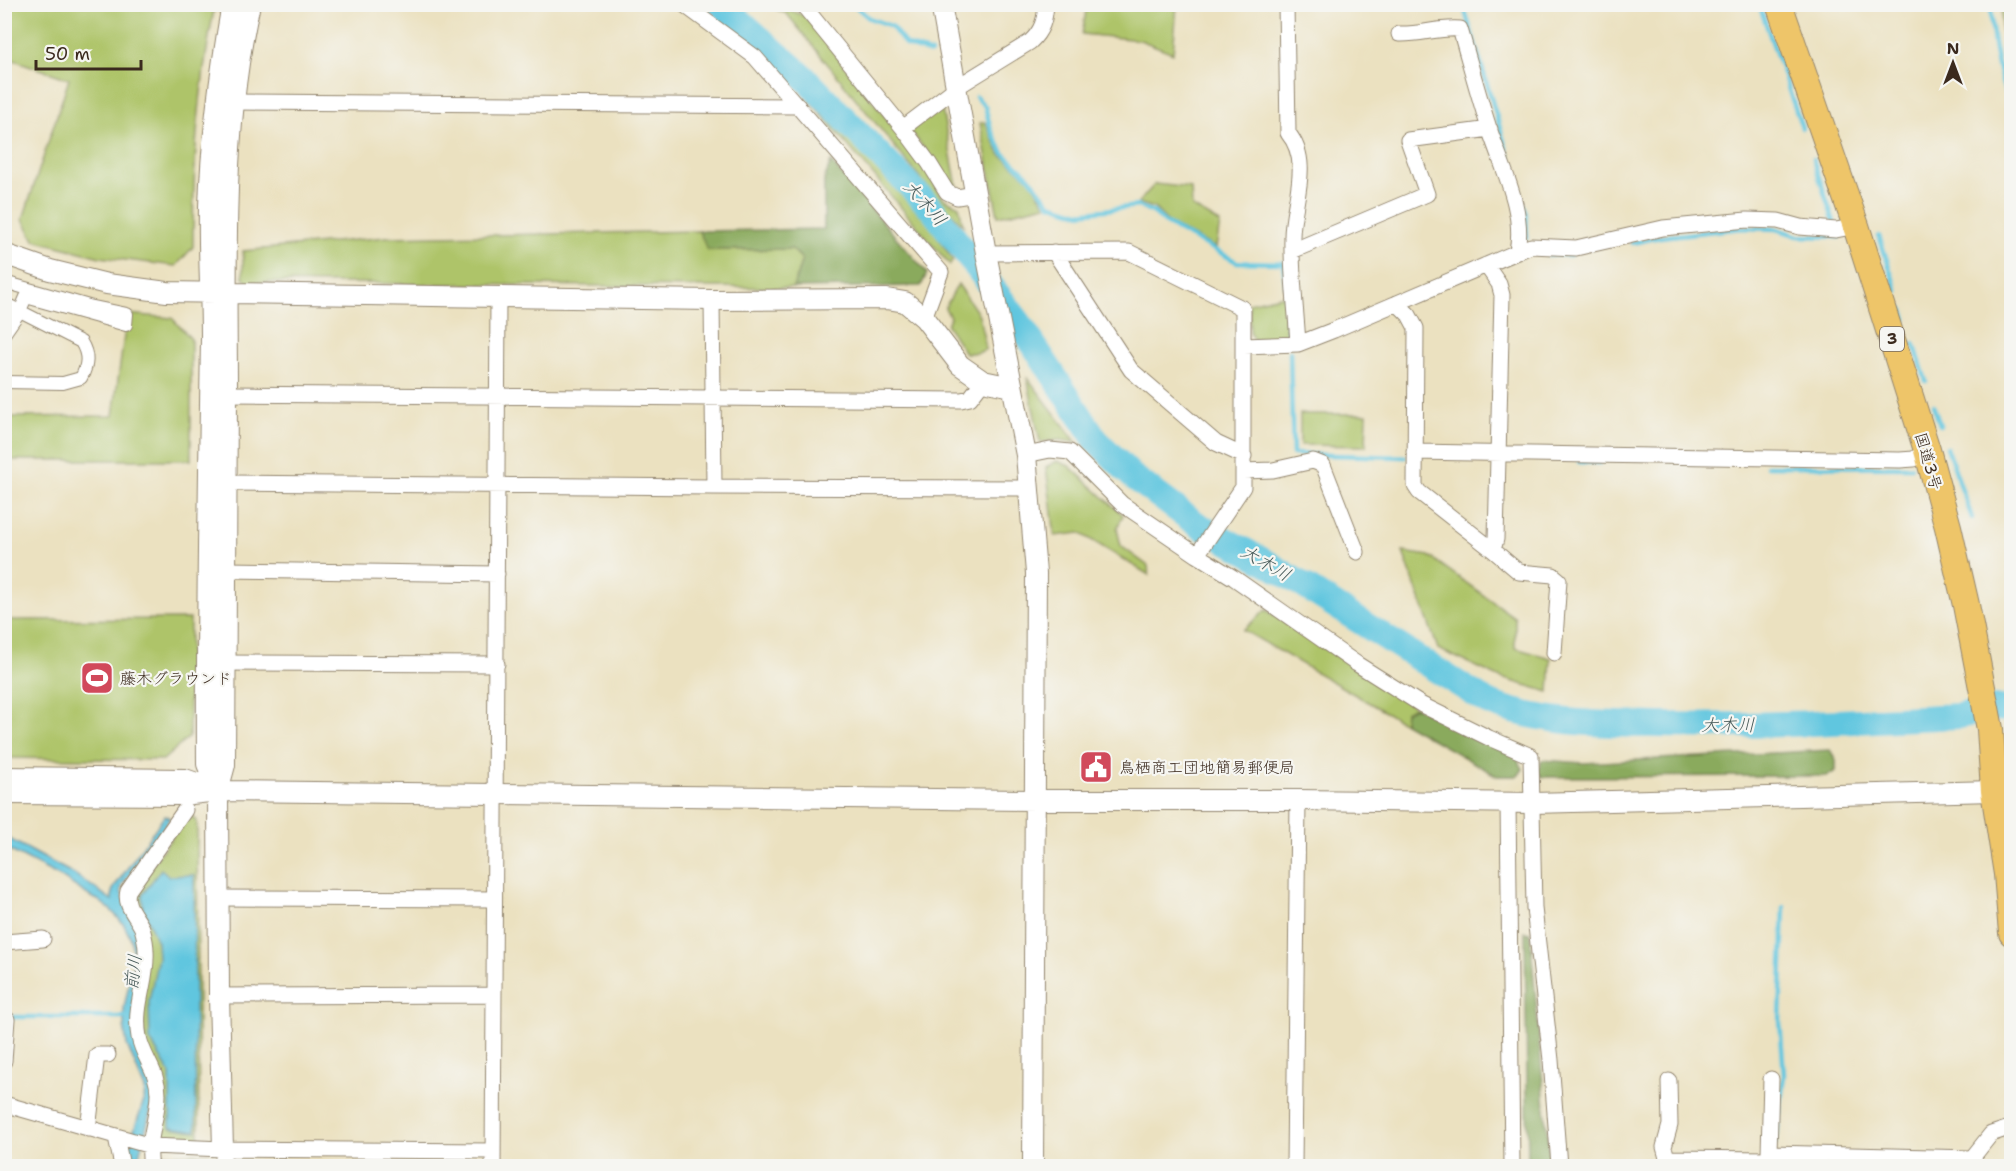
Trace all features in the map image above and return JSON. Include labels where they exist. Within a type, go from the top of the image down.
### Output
[{"type":"highway","name":"国道3号","points":[[1779,4],[1856,226],[1927,450],[1948,527],[1990,729],[1994,791],[2007,874],[2012,933]]},
{"type":"street","points":[[223,1158],[218,791],[225,765],[227,394],[209,209],[213,131],[222,57],[232,4]]},
{"type":"street","points":[[218,791],[207,764],[207,504],[218,294],[230,148],[243,34],[250,4]]},
{"type":"street","points":[[683,4],[755,57],[941,272],[924,318]]},
{"type":"street","points":[[802,4],[903,128],[947,192],[957,197],[976,195]]},
{"type":"street","points":[[941,4],[1011,387],[1026,455],[1036,573],[1033,1167]]},
{"type":"street","points":[[903,128],[957,87],[1030,42],[1038,34],[1045,21],[1046,4]]},
{"type":"street","points":[[1286,4],[1288,133],[1298,150],[1300,185],[1292,233],[1298,344]]},
{"type":"street","points":[[1399,34],[1446,28],[1460,29],[1519,217],[1520,240],[1517,251]]},
{"type":"street","points":[[235,102],[798,106]]},
{"type":"street","points":[[1292,251],[1427,194],[1408,140],[1490,129]]},
{"type":"street","points":[[1244,346],[1298,344],[1530,246],[1576,248],[1663,228],[1747,220],[1778,221],[1800,227],[1836,230],[1856,226]]},
{"type":"street","points":[[1054,252],[1131,370],[1216,443],[1244,463],[1273,470],[1313,461],[1323,465],[1357,552]]},
{"type":"street","points":[[986,253],[1130,252],[1242,308],[1244,311],[1243,487],[1199,552]]},
{"type":"street","points":[[4,255],[50,270],[107,284],[166,292],[712,300],[887,299],[905,302],[924,318],[960,365],[983,381],[1011,387]]},
{"type":"street","points":[[1486,265],[1499,284],[1502,295],[1497,538],[1493,550]]},
{"type":"street","points":[[4,334],[20,311],[26,297],[126,325],[127,314],[6,286]]},
{"type":"street","points":[[493,1167],[498,297]]},
{"type":"street","points":[[712,300],[714,488]]},
{"type":"street","points":[[4,303],[81,342],[87,351],[87,366],[81,378],[63,383],[4,382]]},
{"type":"street","points":[[1397,303],[1409,315],[1416,328],[1413,480],[1419,492],[1519,572],[1553,575],[1559,580],[1554,653]]},
{"type":"street","points":[[227,394],[961,400],[970,398],[983,381]]},
{"type":"street","points":[[1026,455],[1050,450],[1070,452],[1122,504],[1199,552],[1357,664],[1422,705],[1531,756],[1534,908],[1552,1070],[1559,1167]]},
{"type":"street","points":[[1414,452],[1900,460],[1914,459],[1927,450]]},
{"type":"street","points":[[225,483],[714,488],[1029,488]]},
{"type":"street","points":[[225,570],[497,574]]},
{"type":"street","points":[[225,663],[497,664]]},
{"type":"street","points":[[4,777],[185,778],[218,791]]},
{"type":"street","points":[[4,794],[183,795],[218,791],[1533,803],[1994,791]]},
{"type":"street","points":[[1294,1167],[1298,800]]},
{"type":"street","points":[[1508,802],[1512,1167]]},
{"type":"street","points":[[122,1167],[135,1142],[152,1126],[158,1101],[158,1080],[139,1039],[137,1015],[147,963],[146,949],[141,927],[126,897],[184,810]]},
{"type":"street","points":[[219,898],[494,899]]},
{"type":"street","points":[[4,942],[43,939]]},
{"type":"street","points":[[219,996],[493,995]]},
{"type":"street","points":[[4,1061],[7,1019]]},
{"type":"street","points":[[88,1129],[97,1055],[108,1055]]},
{"type":"street","points":[[1770,1160],[1771,1079]]},
{"type":"street","points":[[1669,1081],[1670,1125],[1664,1147],[1667,1158],[1770,1160],[1972,1158],[1991,1134],[2012,1127]]},
{"type":"street","points":[[4,1104],[135,1142],[223,1158],[493,1150]]},
{"type":"street","points":[[135,1142],[151,1167]]},
{"type":"green space","points":[[5,4],[215,5],[204,66],[198,125],[193,247],[176,266],[100,257],[34,240],[23,219],[69,79],[5,57]]},
{"type":"green space","points":[[767,5],[777,5],[805,16],[923,164],[944,199],[959,206],[963,225],[938,200],[787,14]]},
{"type":"green space","points":[[1087,5],[1177,5],[1173,53],[1140,40],[1082,34]]},
{"type":"green space","points":[[2002,5],[2011,5],[2010,32],[2006,37],[2001,31]]},
{"type":"green space","points":[[804,94],[929,223],[953,260],[950,265]]},
{"type":"green space","points":[[941,105],[957,186],[948,181],[910,130]]},
{"type":"green space","points":[[985,122],[1000,154],[1030,180],[1046,205],[998,216],[980,123]]},
{"type":"green space","points":[[831,162],[927,273],[921,286],[793,288],[802,259],[792,249],[708,250],[699,231],[824,229],[824,180]]},
{"type":"green space","points":[[1155,184],[1191,188],[1192,207],[1220,223],[1216,248],[1170,224],[1154,208],[1138,203]]},
{"type":"green space","points":[[699,231],[709,250],[792,249],[802,259],[793,288],[247,282],[243,277],[243,251],[386,237]]},
{"type":"green space","points":[[958,284],[979,315],[986,349],[978,353],[965,353],[947,325],[950,317],[945,308]]},
{"type":"green space","points":[[1285,295],[1286,338],[1254,340],[1250,333],[1249,303]]},
{"type":"green space","points":[[127,314],[172,318],[191,339],[191,460],[5,460],[4,417],[113,416]]},
{"type":"green space","points":[[1027,377],[1077,443],[1061,440],[1040,442]]},
{"type":"green space","points":[[1300,414],[1367,414],[1366,446],[1300,445]]},
{"type":"green space","points":[[1057,461],[1069,466],[1123,515],[1117,529],[1121,546],[1148,566],[1149,575],[1080,533],[1055,536],[1046,467]]},
{"type":"green space","points":[[1403,552],[1429,556],[1515,618],[1515,648],[1551,658],[1549,692],[1501,678],[1438,649]]},
{"type":"green space","points":[[1266,610],[1415,707],[1405,712],[1404,723],[1243,630]]},
{"type":"green space","name":"藤木グラウンド","points":[[190,619],[189,737],[163,760],[5,758],[5,620]]},
{"type":"green space","points":[[1415,707],[1517,758],[1523,769],[1518,776],[1497,776],[1404,723],[1405,712]]},
{"type":"green space","points":[[1830,750],[1836,760],[1836,771],[1827,776],[1542,777],[1538,771],[1542,760],[1583,763]]},
{"type":"green space","points":[[189,814],[197,821],[199,1143],[157,1142],[144,1041],[141,919],[132,892]]},
{"type":"green space","points":[[1525,932],[1530,933],[1550,1166],[1528,1166]]},
{"type":"green space","points":[[158,1154],[209,1154],[209,1166],[156,1166]]},
{"type":"water","name":"前川","points":[[165,815],[170,818],[122,885],[121,891],[142,943],[134,1004],[153,1081],[152,1106],[139,1155],[141,1164],[144,1166],[131,1166],[129,1145],[144,1100],[145,1089],[127,1045],[124,1027],[124,1008],[134,958],[131,939],[124,925],[111,910],[61,877],[5,848],[4,836],[74,874],[112,900],[115,886]]},
{"type":"water","points":[[161,869],[169,876],[194,875],[196,1131],[170,1127],[170,1073],[150,1040],[149,1001],[158,958],[157,942],[143,908],[142,895]]},
{"type":"waterway","name":"大木川","points":[[721,4],[808,81],[932,209],[1018,321],[1096,440],[1132,476],[1198,525],[1271,565],[1487,702],[1549,719],[1658,725],[1846,722],[1959,716],[1994,708],[2012,709]]},
{"type":"waterway","points":[[853,4],[869,18],[891,26],[906,45],[931,53]]},
{"type":"waterway","points":[[1463,4],[1526,215],[1527,238]]},
{"type":"waterway","points":[[1759,4],[1802,128]]},
{"type":"waterway","points":[[1991,4],[1992,32],[1997,59],[2012,112]]},
{"type":"waterway","points":[[976,97],[985,106],[991,130],[1003,153],[1029,177],[1050,204],[1079,213],[1138,206],[1153,212],[1167,224],[1237,262],[1283,263],[1286,286]]},
{"type":"waterway","points":[[1813,159],[1834,222]]},
{"type":"waterway","points":[[1632,243],[1660,237],[1742,228],[1777,229],[1798,236],[1840,237]]},
{"type":"waterway","points":[[1879,236],[1897,291]]},
{"type":"waterway","points":[[1549,255],[1571,255]]},
{"type":"waterway","points":[[1286,296],[1289,335]]},
{"type":"waterway","points":[[1902,308],[1906,319]]},
{"type":"waterway","points":[[1914,343],[1926,381]]},
{"type":"waterway","points":[[1290,352],[1293,454],[1405,457]]},
{"type":"waterway","points":[[1933,405],[1940,425]]},
{"type":"waterway","points":[[1947,447],[1972,518]]},
{"type":"waterway","points":[[1579,462],[1600,463]]},
{"type":"waterway","points":[[1767,466],[1911,467]]},
{"type":"waterway","points":[[1776,1143],[1784,1075],[1780,1020],[1784,907]]},
{"type":"waterway","points":[[10,1017],[128,1017]]},
{"type":"place","name":"藤木グラウンド","points":[[97,678]]},
{"type":"place","name":"鳥栖商工団地簡易郵便局","points":[[1096,767]]}]
